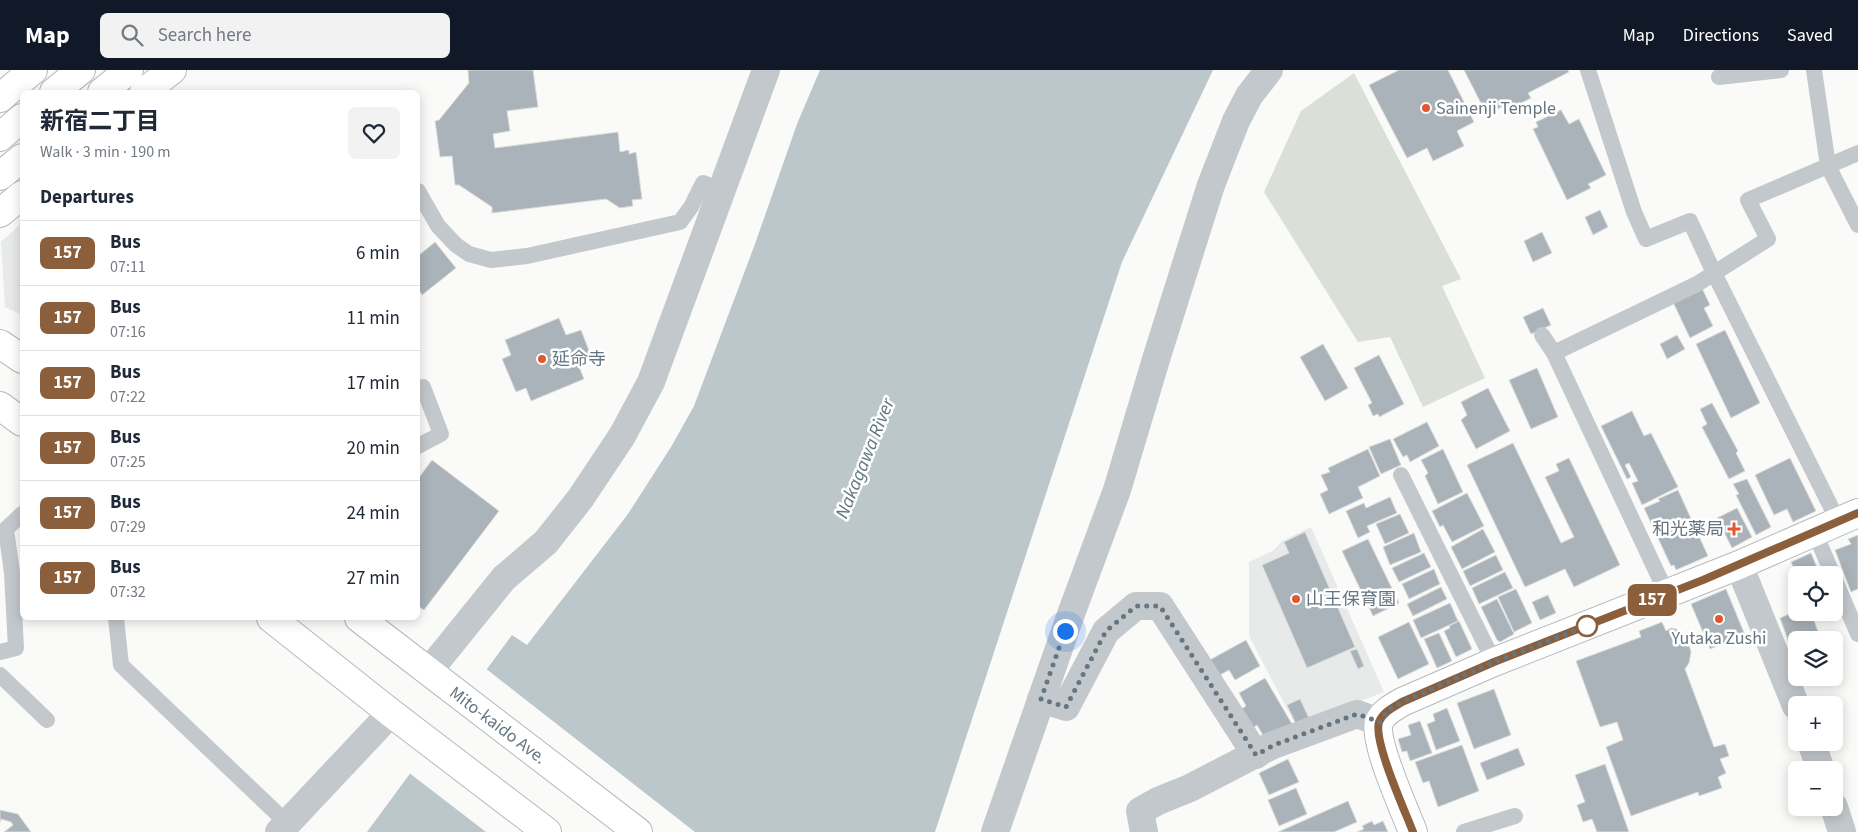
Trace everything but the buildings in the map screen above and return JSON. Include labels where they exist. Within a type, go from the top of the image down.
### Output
[{"type":"main road","points":[[0,98],[33,70]]},
{"type":"main road","points":[[56,90],[81,70]]},
{"type":"main road","points":[[104,90],[129,70]]},
{"type":"main road","points":[[147,90],[172,70]]},
{"type":"main road","points":[[0,137],[20,120]]},
{"type":"main road","points":[[0,176],[20,160]]},
{"type":"main road","points":[[0,344],[20,358]]},
{"type":"main road","points":[[0,406],[20,421]]},
{"type":"main road","points":[[1413,832],[1385,757],[1379,735],[1380,722],[1388,710],[1402,702],[1494,662],[1739,565],[1837,522]]},
{"type":"main road","points":[[274,620],[391,713],[547,832]]},
{"type":"main road","name":"Mito-kaido Ave.","points":[[362,620],[638,832]]},
{"type":"street","points":[[438,680],[504,578],[546,542],[580,499],[622,436],[651,382],[723,191],[766,70]]},
{"type":"street","points":[[995,832],[1117,490],[1167,321],[1211,185],[1236,121],[1249,96],[1269,70]]},
{"type":"street","points":[[1739,565],[1792,696]]},
{"type":"street","points":[[1041,699],[1066,707],[1106,631],[1136,606],[1160,606],[1256,755]]},
{"type":"street","points":[[283,827],[391,713]]},
{"type":"street","points":[[1144,832],[1140,812],[1158,801],[1190,788],[1274,745],[1357,714],[1380,722]]},
{"type":"street","points":[[1837,816],[1842,832]]},
{"type":"lane","points":[[1588,70],[1634,212],[1646,239],[1690,221],[1837,522],[1834,566]]},
{"type":"lane","points":[[1719,77],[1781,70]]},
{"type":"lane","points":[[1814,70],[1828,166],[1858,226]]},
{"type":"lane","points":[[1554,353],[1697,284],[1768,239],[1748,200],[1858,153]]},
{"type":"lane","points":[[420,194],[438,226],[456,245],[469,254],[491,260],[528,256],[680,222],[691,207],[703,183],[723,191]]},
{"type":"lane","points":[[1542,335],[1554,353],[1667,594]]},
{"type":"lane","points":[[420,388],[423,387],[441,434],[420,445]]},
{"type":"lane","points":[[1401,475],[1494,662]]},
{"type":"lane","points":[[0,652],[16,648],[12,573],[6,529],[20,516]]},
{"type":"lane","points":[[1843,599],[1858,634]]},
{"type":"lane","points":[[116,620],[121,665],[283,827]]},
{"type":"lane","points":[[0,674],[47,720]]},
{"type":"lane","points":[[1464,832],[1515,816]]},
{"type":"shaded area","points":[[1354,73],[1461,279],[1442,286],[1485,378],[1423,407],[1390,337],[1358,342],[1264,192],[1301,111]]},
{"type":"shaded area","points":[[20,225],[20,314],[5,307],[1,242]]},
{"type":"shaded area","name":"山王保育園","points":[[1311,527],[1384,692],[1296,726],[1249,636],[1249,562],[1274,550],[1282,541]]},
{"type":"water","name":"Nakagawa River","points":[[820,70],[1213,70],[1122,262],[935,832],[367,832],[512,635],[527,645],[628,514],[671,447],[694,406],[755,244],[797,124]]},
{"type":"pier","points":[[485,668],[695,832],[486,832],[408,772]]},
{"type":"bus line","name":"157","points":[[1413,832],[1385,757],[1379,735],[1380,722],[1388,710],[1402,702],[1494,662],[1739,565],[1858,513]]},
{"type":"place","name":"Sainenji Temple","points":[[1426,108]]},
{"type":"place","name":"延命寺","points":[[542,359]]},
{"type":"place","name":"和光薬局","points":[[1734,529]]},
{"type":"place","name":"山王保育園","points":[[1296,599]]},
{"type":"place","name":"Yutaka Zushi","points":[[1719,619]]},
{"type":"route","points":[[1065,631],[1041,699],[1066,707],[1106,631],[1136,606],[1160,606],[1256,755],[1274,745],[1357,714],[1380,722],[1388,710],[1402,702],[1494,662],[1587,626]]}]
